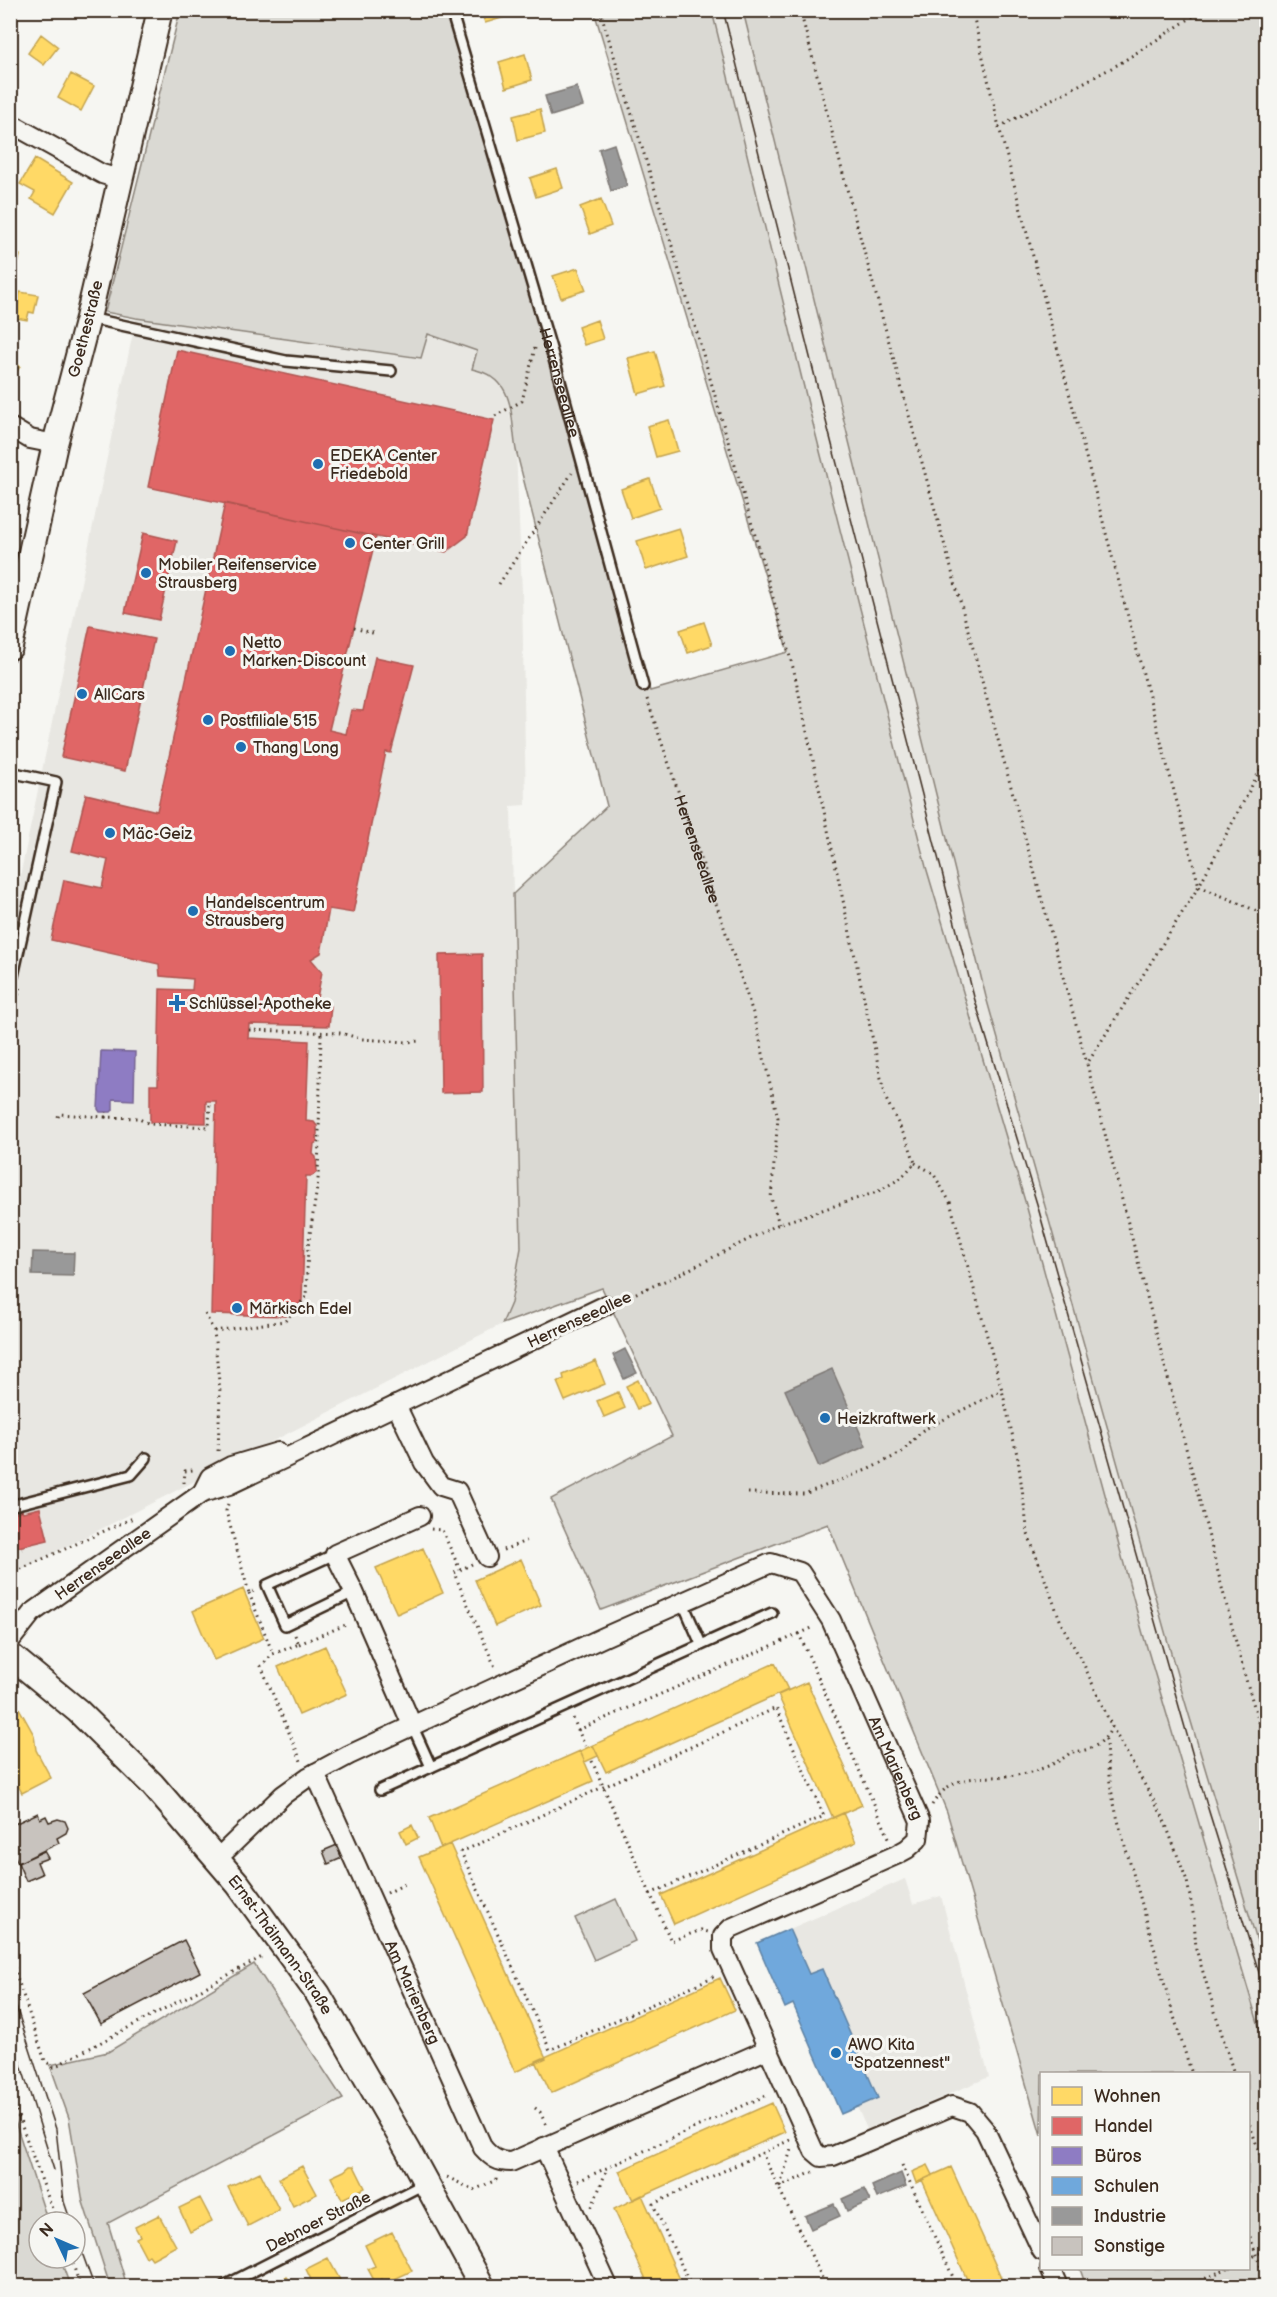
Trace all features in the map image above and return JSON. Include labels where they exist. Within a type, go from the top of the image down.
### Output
[{"type":"main road","name":"Goethestraße","points":[[10,647],[55,444],[88,318],[160,10]]},
{"type":"main road","name":"Ernst-Thälmann-Straße","points":[[10,1655],[78,1711],[152,1784],[217,1859],[318,1994],[482,2286]]},
{"type":"street","points":[[10,123],[102,174],[119,178]]},
{"type":"street","points":[[10,428],[30,439],[55,444]]},
{"type":"street","name":"Herrenseeallee","points":[[10,1641],[32,1613],[202,1494],[210,1477],[226,1478],[342,1431],[606,1305]]},
{"type":"street","points":[[396,1405],[424,1463],[441,1486],[457,1491],[487,1557]]},
{"type":"street","points":[[412,1725],[365,1616],[335,1554],[424,1523]]},
{"type":"street","name":"Am Marienberg","points":[[217,1859],[309,1769],[771,1563],[800,1572],[831,1620],[920,1821],[918,1839],[896,1855],[731,1928],[723,1936]]},
{"type":"street","name":"Am Marienberg","points":[[309,1769],[483,2148],[500,2162]]},
{"type":"street","points":[[723,1936],[723,1949],[814,2151],[821,2157],[832,2156],[952,2106],[970,2112],[985,2130],[1040,2249]]},
{"type":"street","points":[[500,2162],[511,2162],[768,2049]]},
{"type":"street","points":[[549,2145],[563,2188],[608,2286]]},
{"type":"street","points":[[1051,2270],[1058,2286]]},
{"type":"lane","name":"Herrenseeallee","points":[[451,10],[542,321],[643,686]]},
{"type":"lane","points":[[88,318],[286,361],[391,371]]},
{"type":"lane","points":[[10,772],[56,782],[13,976]]},
{"type":"lane","points":[[10,1506],[131,1475],[146,1458]]},
{"type":"lane","points":[[335,1554],[267,1585],[285,1624],[354,1592]]},
{"type":"lane","points":[[682,1601],[701,1644]]},
{"type":"lane","points":[[380,1790],[772,1613]]},
{"type":"lane","points":[[412,1725],[431,1767]]},
{"type":"lane","name":"Debnoer Straße","points":[[224,2286],[423,2178]]},
{"type":"path","points":[[600,10],[673,250],[794,671],[885,1097],[909,1145],[915,1163],[933,1173],[950,1202],[1002,1390],[1018,1459],[1028,1533],[1062,1625],[1084,1665],[1112,1727],[1163,1817],[1187,1881],[1194,1918],[1196,1949],[1234,2072]]},
{"type":"path","points":[[800,10],[1087,1064],[1244,1673],[1266,1746]]},
{"type":"path","points":[[972,10],[999,128],[1199,886]]},
{"type":"path","points":[[999,128],[1119,64],[1203,10]]},
{"type":"path","points":[[495,416],[522,401],[542,321]]},
{"type":"path","points":[[499,584],[581,459]]},
{"type":"path","points":[[354,628],[376,634]]},
{"type":"path","name":"Herrenseeallee","points":[[606,1305],[674,1277],[779,1224],[771,1198],[778,1118],[754,1019],[643,686]]},
{"type":"path","points":[[1087,1064],[1199,886],[1266,759]]},
{"type":"path","points":[[1199,886],[1266,915]]},
{"type":"path","points":[[10,1030],[20,986]]},
{"type":"path","points":[[249,1030],[340,1033],[362,1039],[420,1041]]},
{"type":"path","points":[[214,1331],[285,1321],[306,1297],[308,1246],[318,1181],[321,1033]]},
{"type":"path","points":[[58,1117],[59,1114],[137,1118],[150,1124],[209,1126],[210,1101]]},
{"type":"path","points":[[105,1112],[105,1117]]},
{"type":"path","points":[[779,1224],[877,1192],[901,1178],[915,1163]]},
{"type":"path","points":[[205,1314],[214,1331],[220,1392],[218,1452],[230,1498],[226,1511],[249,1593],[273,1654]]},
{"type":"path","points":[[748,1493],[804,1494],[869,1469],[901,1453],[923,1430],[1002,1390]]},
{"type":"path","points":[[183,1488],[185,1471],[202,1468]]},
{"type":"path","points":[[10,1574],[139,1514]]},
{"type":"path","points":[[424,1523],[442,1530],[460,1570]]},
{"type":"path","points":[[503,1683],[454,1573],[526,1541]]},
{"type":"path","points":[[10,1551],[22,1549]]},
{"type":"path","points":[[249,1593],[267,1585]]},
{"type":"path","points":[[309,1769],[261,1666],[273,1654],[365,1616]]},
{"type":"path","points":[[290,1622],[299,1644]]},
{"type":"path","points":[[578,1730],[799,1634],[896,1855]]},
{"type":"path","points":[[568,1705],[585,1746]]},
{"type":"path","points":[[650,1894],[824,1816],[776,1708],[460,1852],[550,2050],[732,1968]]},
{"type":"path","points":[[920,1821],[941,1792],[954,1783],[972,1778],[1010,1776],[1063,1760],[1071,1752],[1083,1752],[1095,1747],[1106,1739],[1112,1727]]},
{"type":"path","points":[[1106,1739],[1107,1773],[1115,1811],[1192,2072]]},
{"type":"path","points":[[592,1761],[671,1941],[701,1930],[723,1936]]},
{"type":"path","points":[[10,1956],[45,2061],[54,2067],[268,1954]]},
{"type":"path","points":[[563,2188],[784,2087]]},
{"type":"path","points":[[10,2094],[53,2210]]},
{"type":"path","points":[[535,2108],[540,2112],[549,2145]]},
{"type":"path","points":[[1250,2125],[1266,2173]]},
{"type":"path","points":[[691,2286],[653,2204],[795,2137],[779,2187]]},
{"type":"path","points":[[762,2153],[826,2286]]},
{"type":"path","points":[[779,2187],[812,2173],[821,2157]]},
{"type":"path","points":[[423,2178],[428,2168],[474,2190],[496,2180],[500,2162]]},
{"type":"path","points":[[902,2166],[957,2286]]},
{"type":"path","points":[[592,2207],[608,2168]]},
{"type":"path","points":[[1250,2236],[1266,2282]]},
{"type":"path","points":[[1250,2258],[1266,2250]]},
{"type":"path","points":[[75,2270],[80,2286]]},
{"type":"path","points":[[1189,2286],[1224,2270]]},
{"type":"shaded area","points":[[180,11],[455,11],[650,691],[788,652],[594,11],[712,11],[811,416],[926,867],[1027,1208],[1143,1634],[1266,2050],[1266,2286],[1086,2286],[1080,2270],[1250,2270],[1250,2072],[1040,2072],[1040,2132],[947,1812],[828,1524],[601,1610],[551,1499],[672,1436],[602,1288],[502,1324],[511,1303],[521,1248],[513,894],[607,806],[516,450],[511,411],[504,389],[497,380],[472,369],[477,351],[428,334],[421,358],[105,312]]},
{"type":"shaded area","points":[[711,11],[743,11],[986,997],[1180,1685],[1266,1971],[1266,2050],[1143,1634],[1027,1208],[929,876],[822,460]]},
{"type":"shaded area","points":[[743,11],[1266,11],[1266,1971],[1180,1685],[986,997]]},
{"type":"shaded area","points":[[136,318],[421,358],[427,334],[477,351],[472,369],[488,373],[507,393],[516,450],[522,592],[526,805],[511,806],[521,1248],[511,1303],[502,1324],[11,1575],[11,920]]},
{"type":"shaded area","points":[[905,1879],[913,1904],[941,1896],[989,2077],[867,2129],[857,2107],[841,2114],[793,2005],[785,2008],[757,1943]]},
{"type":"shaded area","points":[[616,1899],[635,1941],[594,1960],[575,1918]]},
{"type":"shaded area","points":[[254,1964],[343,2099],[108,2223],[127,2286],[110,2286],[83,2202],[69,2118],[50,2065],[108,2052]]},
{"type":"shaded area","points":[[11,2109],[44,2210],[27,2210],[27,2270],[64,2270],[70,2286],[11,2286]]},
{"type":"building: Wohnen","points":[[481,10],[514,10],[515,14],[485,23]]},
{"type":"building: Wohnen","points":[[41,34],[58,47],[44,65],[28,53]]},
{"type":"building: Wohnen","points":[[525,54],[532,80],[506,88],[499,62]]},
{"type":"building: Wohnen","points":[[71,74],[94,86],[81,111],[58,98]]},
{"type":"building: Wohnen","points":[[540,109],[545,133],[518,140],[513,116]]},
{"type":"building: Wohnen","points":[[35,159],[73,182],[55,213],[31,199],[35,192],[20,184]]},
{"type":"building: Wohnen","points":[[557,169],[563,188],[536,197],[530,178]]},
{"type":"building: Wohnen","points":[[601,199],[611,226],[590,234],[580,207]]},
{"type":"building: Wohnen","points":[[10,253],[20,255],[17,269],[10,268]]},
{"type":"building: Wohnen","points":[[578,268],[586,290],[561,298],[553,276]]},
{"type":"building: Wohnen","points":[[20,292],[38,295],[34,313],[29,312],[27,320],[15,318]]},
{"type":"building: Wohnen","points":[[597,320],[603,339],[584,345],[578,327]]},
{"type":"building: Wohnen","points":[[655,351],[665,386],[638,394],[628,358]]},
{"type":"building: Wohnen","points":[[10,361],[20,366],[10,383]]},
{"type":"building: Wohnen","points":[[669,420],[678,451],[656,457],[647,426]]},
{"type":"building: Wohnen","points":[[650,479],[660,508],[631,518],[621,489]]},
{"type":"building: Wohnen","points":[[679,528],[688,556],[646,570],[637,541]]},
{"type":"building: Wohnen","points":[[704,622],[712,645],[688,653],[680,630]]},
{"type":"building: Wohnen","points":[[596,1361],[605,1384],[565,1401],[557,1382],[564,1379],[563,1375]]},
{"type":"building: Wohnen","points":[[638,1380],[649,1404],[637,1409],[626,1386]]},
{"type":"building: Wohnen","points":[[618,1392],[625,1408],[604,1417],[597,1401]]},
{"type":"building: Wohnen","points":[[423,1548],[443,1593],[397,1614],[376,1568]]},
{"type":"building: Wohnen","points":[[521,1559],[541,1605],[495,1626],[475,1580]]},
{"type":"building: Wohnen","points":[[243,1589],[264,1638],[214,1660],[193,1611]]},
{"type":"building: Wohnen","points":[[325,1646],[347,1694],[299,1715],[278,1667]]},
{"type":"building: Wohnen","points":[[775,1663],[788,1690],[606,1772],[593,1745]]},
{"type":"building: Wohnen","points":[[807,1682],[862,1805],[833,1818],[778,1695]]},
{"type":"building: Wohnen","points":[[10,1692],[34,1735],[36,1750],[51,1778],[22,1793],[10,1770]]},
{"type":"building: Wohnen","points":[[593,1745],[598,1756],[585,1762],[580,1751]]},
{"type":"building: Wohnen","points":[[580,1751],[593,1781],[441,1848],[429,1818]]},
{"type":"building: Wohnen","points":[[843,1813],[856,1842],[674,1924],[661,1895]]},
{"type":"building: Wohnen","points":[[412,1825],[418,1838],[406,1844],[400,1831]]},
{"type":"building: Wohnen","points":[[450,1844],[546,2058],[515,2072],[419,1857]]},
{"type":"building: Wohnen","points":[[720,1978],[735,2010],[551,2093],[536,2061]]},
{"type":"building: Wohnen","points":[[772,2103],[785,2132],[633,2200],[619,2171]]},
{"type":"building: Wohnen","points":[[928,2165],[933,2175],[916,2183],[912,2172]]},
{"type":"building: Wohnen","points":[[302,2166],[317,2194],[293,2206],[279,2178]]},
{"type":"building: Wohnen","points":[[354,2166],[365,2188],[342,2199],[331,2177]]},
{"type":"building: Wohnen","points":[[951,2167],[1005,2286],[970,2286],[922,2180]]},
{"type":"building: Wohnen","points":[[260,2172],[279,2210],[248,2226],[228,2187]]},
{"type":"building: Wohnen","points":[[642,2195],[683,2286],[649,2286],[614,2209]]},
{"type":"building: Wohnen","points":[[200,2198],[212,2221],[190,2232],[179,2208]]},
{"type":"building: Wohnen","points":[[159,2215],[176,2246],[152,2259],[149,2255],[146,2257],[136,2238],[140,2236],[135,2227]]},
{"type":"building: Wohnen","points":[[392,2232],[412,2271],[384,2284],[382,2279],[375,2282],[368,2269],[375,2266],[365,2245]]},
{"type":"building: Wohnen","points":[[328,2258],[340,2280],[328,2286],[314,2286],[306,2269]]},
{"type":"building: Wohnen","points":[[287,2277],[293,2286],[269,2286]]},
{"type":"building: Wohnen","points":[[266,2281],[269,2286],[255,2286]]},
{"type":"building: Handel","name":"EDEKA Center Friedebold","points":[[177,350],[494,420],[467,536],[446,552],[148,487]]},
{"type":"building: Handel","name":"Handelscentrum Strausberg","points":[[225,503],[376,537],[329,730],[346,734],[351,710],[363,711],[375,657],[414,665],[391,753],[386,752],[353,913],[329,909],[321,953],[311,959],[322,972],[316,1003],[331,1006],[329,1026],[249,1024],[248,1038],[309,1041],[306,1121],[314,1122],[317,1126],[317,1142],[314,1144],[313,1154],[316,1157],[317,1172],[312,1176],[306,1176],[302,1301],[286,1316],[211,1314],[216,1101],[206,1101],[206,1123],[150,1122],[150,1085],[158,1085],[160,989],[192,990],[193,979],[160,976],[159,964],[51,940],[64,880],[102,888],[108,860],[72,851],[86,794],[157,811]]},
{"type":"building: Handel","points":[[143,533],[177,541],[159,620],[125,613]]},
{"type":"building: Handel","points":[[90,626],[154,639],[125,771],[61,757]]},
{"type":"building: Handel","points":[[482,954],[483,1092],[441,1093],[439,955]]},
{"type":"building: Handel","points":[[40,1508],[48,1540],[10,1549],[10,1515],[22,1510],[23,1512]]},
{"type":"building: Büros","points":[[101,1051],[135,1052],[134,1100],[113,1099],[111,1112],[100,1112],[98,1109]]},
{"type":"building: Schulen","name":"AWO Kita \"Spatzennest\"","points":[[789,1929],[809,1974],[822,1969],[878,2098],[841,2114],[793,2004],[785,2008],[757,1943]]},
{"type":"building: Industrie","points":[[577,87],[583,106],[551,116],[545,96]]},
{"type":"building: Industrie","points":[[614,144],[627,186],[611,191],[599,149]]},
{"type":"building: Industrie","points":[[33,1252],[74,1253],[73,1276],[32,1275]]},
{"type":"building: Industrie","points":[[625,1349],[637,1373],[624,1379],[613,1355]]},
{"type":"building: Industrie","name":"Heizkraftwerk","points":[[832,1369],[866,1446],[819,1467],[785,1390]]},
{"type":"building: Industrie","points":[[901,2173],[906,2186],[877,2198],[872,2186]]},
{"type":"building: Industrie","points":[[864,2189],[870,2201],[847,2211],[842,2199]]},
{"type":"building: Industrie","points":[[834,2204],[840,2216],[811,2229],[805,2216]]},
{"type":"building: Sonstige","points":[[38,1813],[40,1819],[46,1816],[49,1822],[58,1819],[65,1821],[68,1828],[66,1833],[57,1838],[59,1843],[18,1863],[10,1847],[10,1826]]},
{"type":"building: Sonstige","points":[[337,1845],[342,1858],[328,1864],[323,1851]]},
{"type":"building: Sonstige","points":[[44,1851],[48,1858],[37,1862],[42,1874],[26,1881],[18,1863]]},
{"type":"building: Sonstige","points":[[184,1940],[200,1972],[101,2024],[84,1993]]},
{"type":"tram line","points":[[723,10],[974,997],[1037,1204],[1206,1802],[1266,1995]]},
{"type":"tram line","points":[[10,1988],[56,2129],[64,2202]]},
{"type":"tram line","points":[[10,2030],[54,2170]]},
{"type":"tram line","points":[[62,2196],[67,2210]]},
{"type":"tram line","points":[[87,2266],[94,2286]]},
{"type":"place","name":"EDEKA Center Friedebold","points":[[318,464]]},
{"type":"place","name":"Center Grill","points":[[350,543]]},
{"type":"place","name":"Mobiler Reifenservice Strausberg","points":[[146,573]]},
{"type":"place","name":"Netto Marken-Discount","points":[[230,651]]},
{"type":"place","name":"AllCars","points":[[82,694]]},
{"type":"place","name":"Postfiliale 515","points":[[208,720]]},
{"type":"place","name":"Thang Long","points":[[241,747]]},
{"type":"place","name":"Mäc-Geiz","points":[[110,833]]},
{"type":"place","name":"Handelscentrum Strausberg","points":[[193,911]]},
{"type":"place","name":"Schlüssel-Apotheke","points":[[177,1003]]},
{"type":"place","name":"Märkisch Edel","points":[[237,1308]]},
{"type":"place","name":"Heizkraftwerk","points":[[825,1418]]},
{"type":"place","name":"AWO Kita \"Spatzennest\"","points":[[836,2053]]}]
